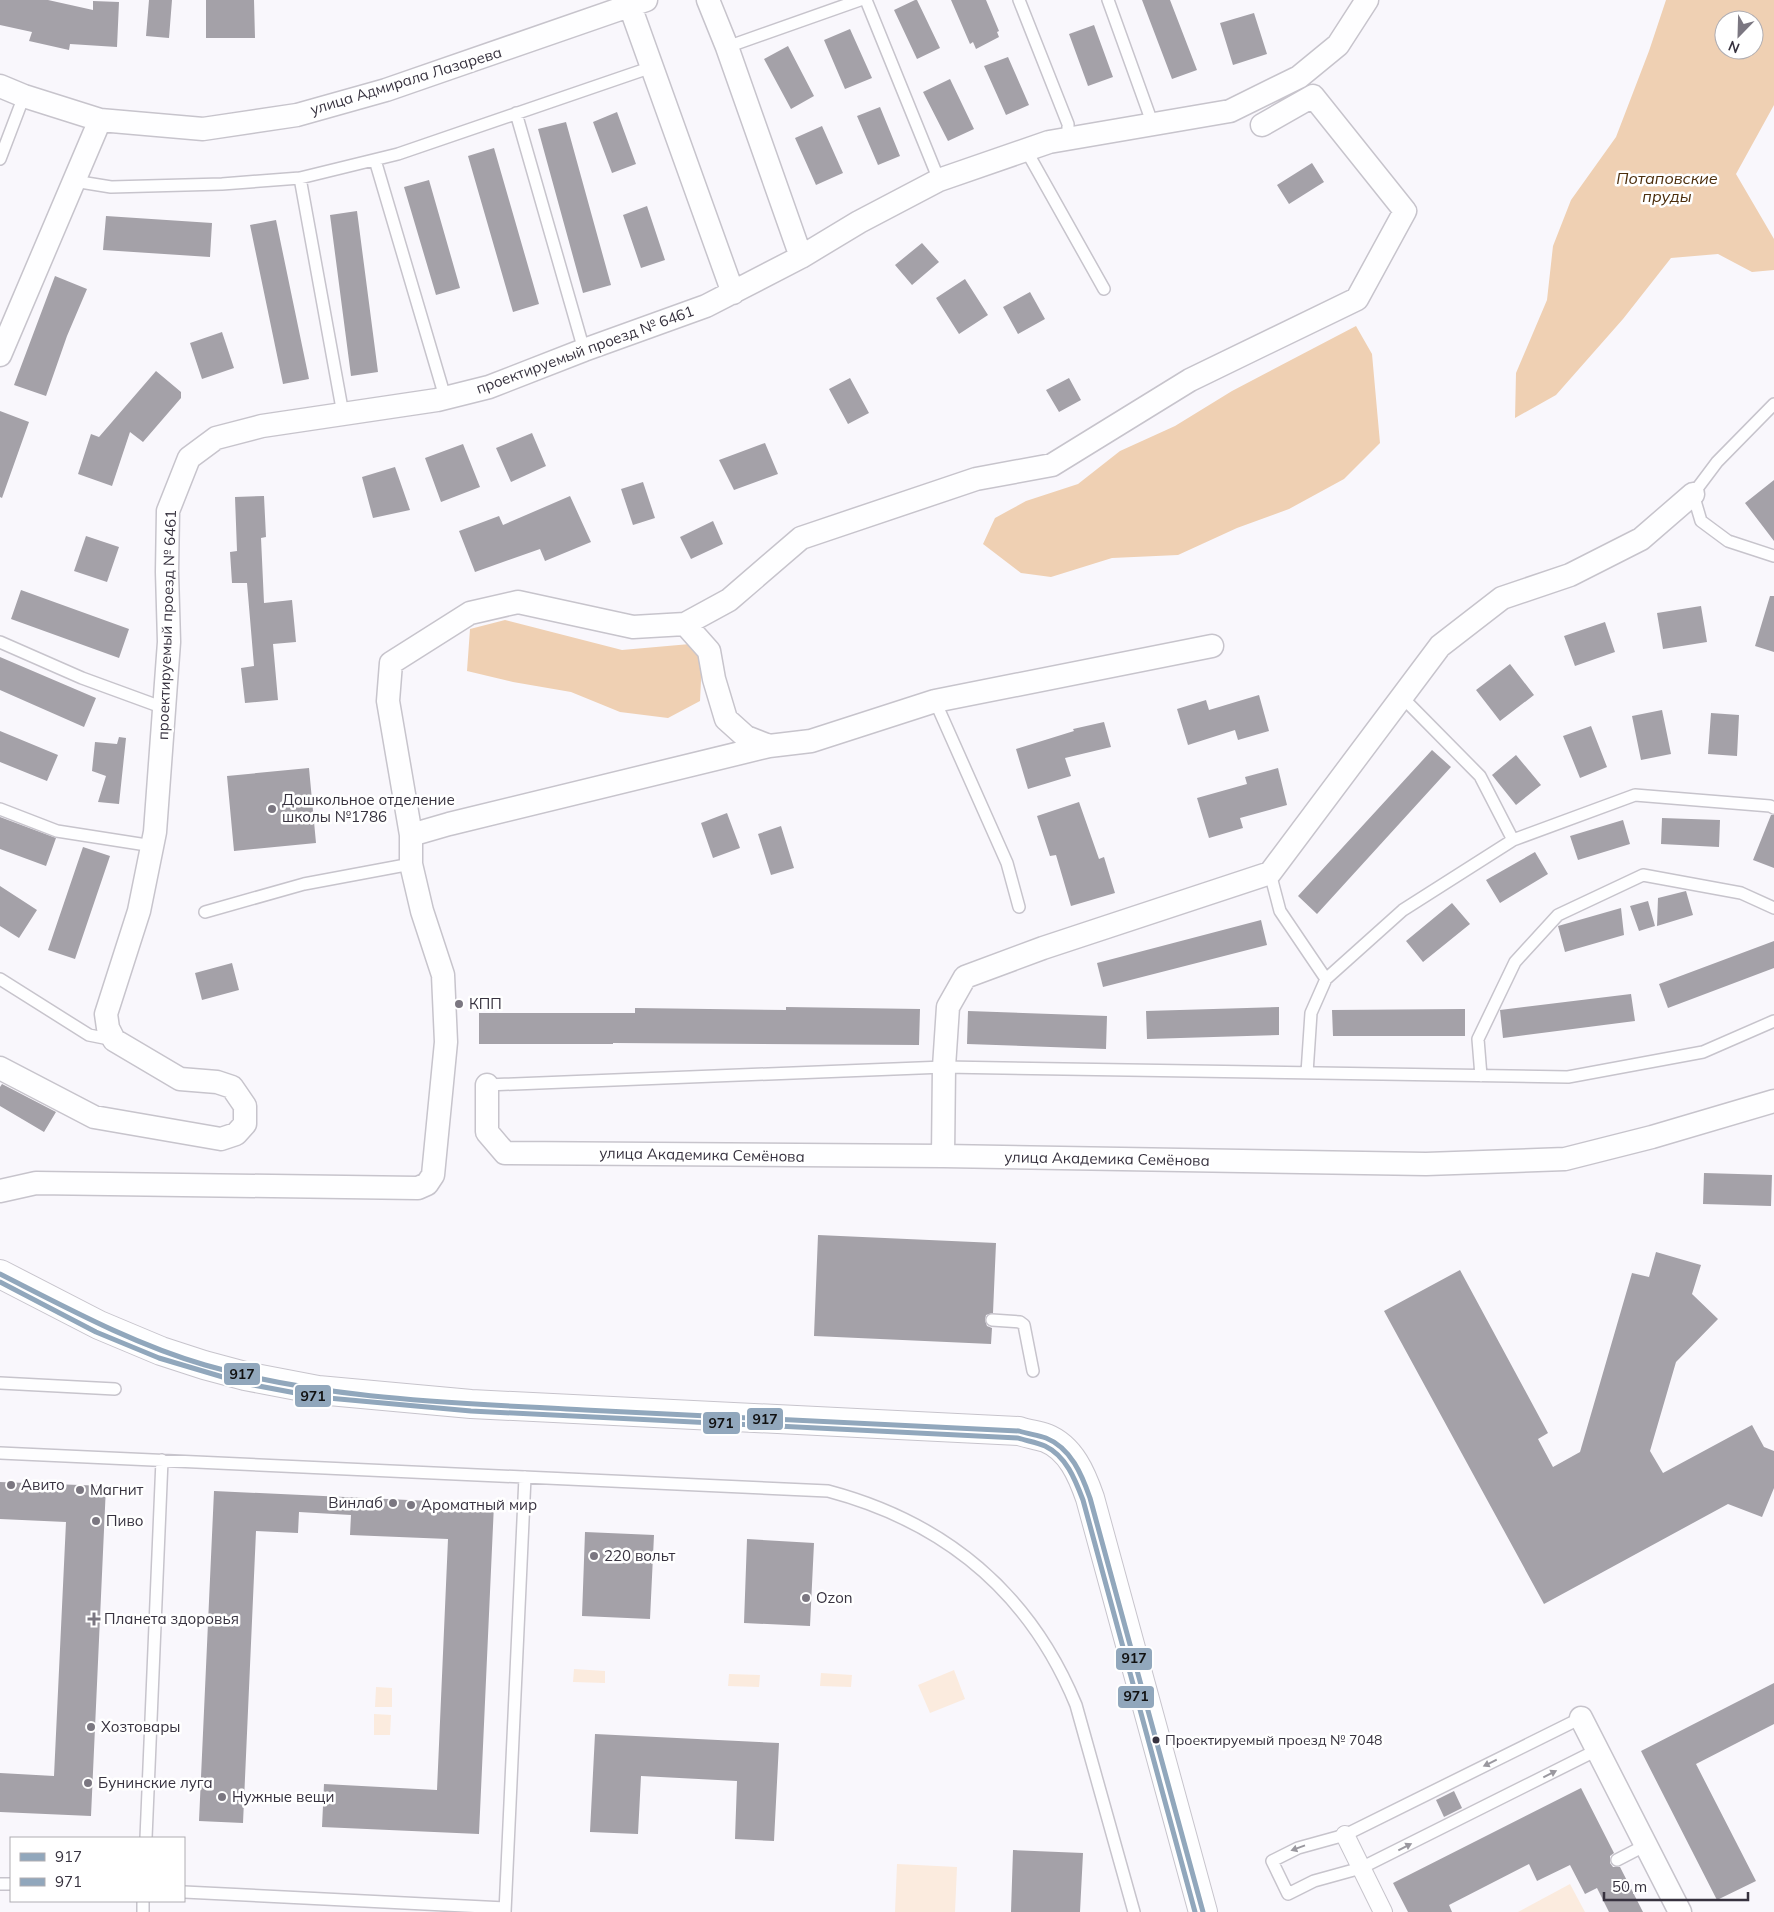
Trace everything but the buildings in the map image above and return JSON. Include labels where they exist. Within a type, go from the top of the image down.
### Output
[{"type":"main road","points":[[0,1274],[99,1325],[161,1351],[212,1368],[318,1390],[471,1404],[1019,1432],[1048,1439],[1064,1449],[1068,1454],[1082,1476],[1090,1498],[1203,1912]]},
{"type":"street","points":[[708,0],[801,257]]},
{"type":"street","name":"проектируемый проезд № 6461","points":[[111,1034],[106,1014],[139,911],[155,832],[169,642],[168,511],[189,458],[216,438],[262,426],[437,400],[489,387],[706,306],[801,257],[859,222],[939,180],[1048,142],[1230,111],[1299,77],[1338,45],[1367,0]]},
{"type":"street","points":[[627,4],[652,67],[734,293]]},
{"type":"street","name":"улица Адмирала Лазарева","points":[[0,86],[24,96],[100,120],[203,129],[297,115],[386,90],[627,4]]},
{"type":"street","points":[[0,1191],[36,1183],[418,1188],[427,1184],[434,1175],[446,1042],[443,975],[422,911],[411,864],[411,835],[388,701],[392,663],[470,613],[518,602],[633,627],[685,624],[729,600],[801,538],[976,479],[1052,465],[1190,380],[1357,299],[1405,210],[1313,96],[1262,125]]},
{"type":"street","points":[[0,355],[100,120]]},
{"type":"street","points":[[943,1156],[944,1067],[948,1007],[965,977],[1043,948],[1270,873],[1440,646],[1502,598],[1570,575],[1641,539],[1693,494]]},
{"type":"street","points":[[685,624],[709,651],[714,679],[726,719],[746,737],[769,746]]},
{"type":"street","points":[[411,835],[449,824],[769,746],[811,741],[935,700],[1212,646]]},
{"type":"street","points":[[0,1068],[94,1117],[221,1139],[236,1134],[245,1124],[245,1106],[232,1087],[217,1082],[180,1079],[111,1034]]},
{"type":"street","name":"улица Академика Семёнова","points":[[487,1085],[487,1132],[505,1153],[943,1156],[1426,1164],[1565,1159],[1652,1137],[1774,1101]]},
{"type":"street","points":[[1581,1718],[1680,1912]]},
{"type":"street","points":[[1345,1835],[1383,1912]]},
{"type":"lane","points":[[726,47],[860,0]]},
{"type":"lane","points":[[866,0],[939,180]]},
{"type":"lane","points":[[1019,0],[1068,124],[1068,139]]},
{"type":"lane","points":[[1108,0],[1153,125]]},
{"type":"lane","points":[[74,181],[111,187],[222,184],[300,178],[398,154],[652,67]]},
{"type":"lane","points":[[0,159],[24,96]]},
{"type":"lane","points":[[516,113],[584,350]]},
{"type":"lane","points":[[1026,150],[1104,289]]},
{"type":"lane","points":[[375,160],[445,397]]},
{"type":"lane","points":[[300,178],[343,414]]},
{"type":"lane","points":[[1774,404],[1717,462],[1693,494],[1701,521],[1728,541],[1774,556]]},
{"type":"lane","points":[[0,642],[82,678],[164,708]]},
{"type":"lane","points":[[1402,697],[1480,776],[1514,840]]},
{"type":"lane","points":[[935,700],[1007,863],[1019,907]]},
{"type":"lane","points":[[1307,1073],[1311,1013],[1326,979],[1404,910],[1514,840],[1634,795],[1770,806],[1774,808]]},
{"type":"lane","points":[[0,809],[57,831],[152,846]]},
{"type":"lane","points":[[205,912],[304,884],[411,864]]},
{"type":"lane","points":[[1270,873],[1280,911],[1326,979]]},
{"type":"lane","points":[[1481,1076],[1478,1039],[1482,1030],[1515,962],[1558,915],[1643,874],[1741,893],[1774,908]]},
{"type":"lane","points":[[0,979],[88,1035],[111,1034]]},
{"type":"lane","points":[[487,1085],[944,1067],[1568,1077],[1703,1052],[1774,1021]]},
{"type":"lane","points":[[992,1320],[1020,1322],[1024,1325],[1033,1371]]},
{"type":"lane","points":[[0,1384],[116,1389]]},
{"type":"lane","points":[[0,1452],[828,1491],[879,1507],[913,1522],[971,1560],[1016,1603],[1039,1633],[1067,1683],[1076,1705],[1134,1912]]},
{"type":"lane","points":[[146,1837],[162,1460]]},
{"type":"lane","points":[[185,1892],[505,1910],[525,1477]]},
{"type":"lane","points":[[1581,1718],[1345,1835],[1298,1848],[1272,1861],[1288,1894],[1314,1881],[1361,1868],[1597,1750]]},
{"type":"lane","points":[[1617,1860],[1646,1845]]},
{"type":"shaded area","points":[[574,1669],[605,1671],[605,1683],[573,1682]]},
{"type":"shaded area","points":[[954,1670],[965,1699],[930,1713],[918,1685]]},
{"type":"shaded area","points":[[821,1673],[852,1675],[851,1687],[820,1686]]},
{"type":"shaded area","points":[[729,1674],[760,1675],[759,1687],[728,1686]]},
{"type":"shaded area","points":[[376,1687],[392,1688],[392,1707],[375,1707]]},
{"type":"shaded area","points":[[374,1714],[391,1715],[390,1735],[374,1735]]},
{"type":"shaded area","points":[[897,1864],[957,1867],[955,1912],[895,1912]]},
{"type":"shaded area","points":[[1570,1884],[1585,1912],[1518,1912]]},
{"type":"water","name":"Потаповские пруды","points":[[1666,0],[1774,0],[1774,105],[1736,174],[1774,239],[1774,270],[1752,272],[1718,254],[1671,258],[1623,319],[1556,395],[1515,418],[1516,373],[1547,300],[1553,246],[1571,200],[1616,137],[1649,51]]},
{"type":"water","points":[[1356,326],[1372,354],[1380,443],[1344,479],[1289,509],[1237,528],[1178,555],[1112,558],[1051,577],[1021,573],[983,544],[995,518],[1026,501],[1078,484],[1120,451],[1175,426],[1232,391]]},
{"type":"water","points":[[505,620],[622,650],[690,644],[702,660],[700,701],[668,718],[620,712],[571,692],[513,682],[467,671],[470,629]]},
{"type":"transit line","name":"917","points":[[0,1274],[50,1300],[152,1347],[205,1365],[251,1377],[298,1386],[394,1398],[490,1405],[1019,1431],[1043,1437],[1055,1443],[1069,1455],[1083,1480],[1090,1498],[1203,1912]]},
{"type":"transit line","name":"971","points":[[0,1282],[96,1332],[159,1358],[243,1383],[317,1397],[471,1411],[1018,1438],[1045,1446],[1059,1456],[1069,1469],[1083,1500],[1195,1912]]},
{"type":"place","name":"Дошкольное отделение школы №1786","points":[[272,809]]},
{"type":"place","name":"КПП","points":[[459,1004]]},
{"type":"place","name":"Авито","points":[[11,1485]]},
{"type":"place","name":"Магнит","points":[[80,1490]]},
{"type":"place","name":"Винлаб","points":[[393,1503]]},
{"type":"place","name":"Ароматный мир","points":[[411,1505]]},
{"type":"place","name":"Пиво","points":[[96,1521]]},
{"type":"place","name":"220 вольт","points":[[594,1556]]},
{"type":"place","name":"Ozon","points":[[806,1598]]},
{"type":"place","name":"Планета здоровья","points":[[94,1619]]},
{"type":"place","name":"Хозтовары","points":[[91,1727]]},
{"type":"place","name":"Проектируемый проезд № 7048","points":[[1156,1740]]},
{"type":"place","name":"Бунинские луга","points":[[88,1783]]},
{"type":"place","name":"Нужные вещи","points":[[222,1797]]}]
